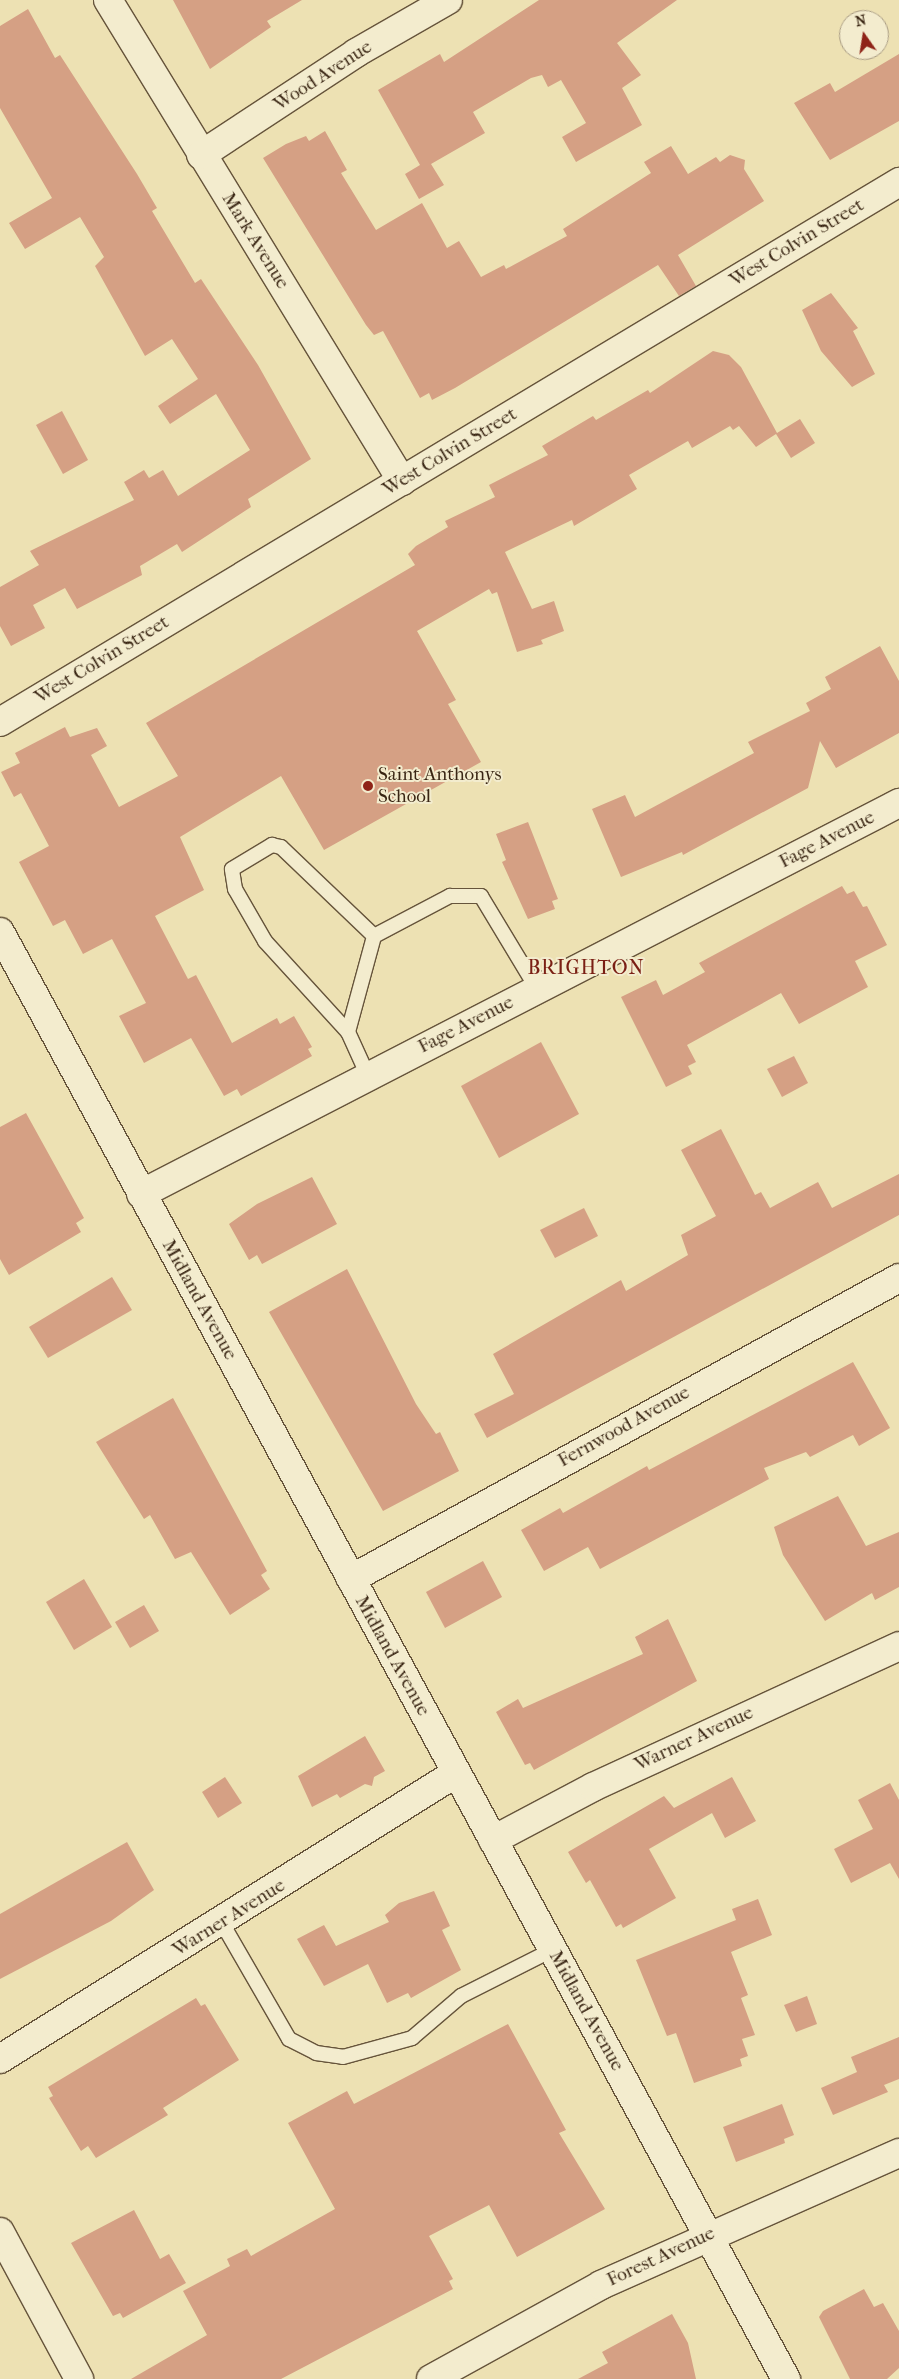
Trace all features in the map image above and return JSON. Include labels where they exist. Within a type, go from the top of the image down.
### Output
[{"type":"street","name":"Mark Avenue","points":[[108,0],[402,481]]},
{"type":"street","name":"Wood Avenue","points":[[201,155],[356,53],[448,0]]},
{"type":"street","name":"West Colvin Street","points":[[0,722],[899,182]]},
{"type":"street","name":"Fage Avenue","points":[[141,1194],[899,803]]},
{"type":"street","name":"Midland Avenue","points":[[0,932],[786,2379]]},
{"type":"street","name":"Fernwood Avenue","points":[[350,1579],[899,1278]]},
{"type":"street","name":"Warner Avenue","points":[[492,1840],[602,1783],[899,1646]]},
{"type":"street","name":"Warner Avenue","points":[[0,2059],[222,1923],[456,1773]]},
{"type":"street","name":"Forest Avenue","points":[[432,2379],[601,2286],[708,2235],[899,2153]]},
{"type":"street","points":[[0,2232],[79,2379]]},
{"type":"lane","points":[[368,1076],[348,1032],[265,941],[235,888],[232,869],[272,845],[281,847],[374,936]]},
{"type":"lane","points":[[348,1032],[374,936],[441,898],[481,896],[536,989]]},
{"type":"lane","points":[[222,1923],[289,2039],[316,2053],[343,2057],[371,2053],[412,2038],[461,1996],[552,1950]]},
{"type":"building","points":[[173,0],[302,0],[267,21],[271,27],[210,69]]},
{"type":"building","points":[[539,0],[677,0],[617,43],[641,75],[622,88],[642,125],[576,162],[562,137],[586,123],[561,80],[548,87],[542,75],[531,78],[473,112],[485,133],[431,164],[444,185],[419,199],[405,174],[420,165],[378,90],[440,54],[444,62]]},
{"type":"building","points":[[28,9],[55,58],[60,55],[137,174],[157,208],[152,211],[195,283],[201,279],[258,365],[311,459],[248,499],[251,507],[182,552],[177,544],[140,566],[142,575],[77,609],[65,588],[33,605],[45,628],[11,646],[0,626],[0,587],[39,565],[30,551],[134,500],[124,482],[144,470],[149,478],[163,470],[178,496],[250,450],[216,394],[170,424],[158,406],[198,379],[172,339],[145,356],[95,266],[104,257],[80,217],[25,249],[9,223],[52,198],[0,108],[0,26]]},
{"type":"building","points":[[899,54],[899,121],[830,160],[794,103],[830,83],[835,92]]},
{"type":"building","points":[[325,131],[347,170],[341,173],[376,230],[422,203],[447,248],[459,241],[481,277],[504,265],[506,269],[567,236],[563,229],[651,173],[644,162],[671,146],[688,174],[716,157],[720,162],[730,155],[745,160],[744,169],[764,201],[678,255],[696,286],[679,296],[658,265],[432,400],[429,393],[420,398],[383,331],[374,335],[366,325],[263,158],[286,144],[306,136],[309,141]]},
{"type":"building","points":[[831,293],[858,328],[853,331],[875,374],[852,387],[821,351],[802,310]]},
{"type":"building","points":[[713,351],[729,355],[741,367],[777,433],[800,419],[815,443],[791,458],[776,434],[756,447],[739,426],[733,430],[730,426],[692,448],[688,441],[629,475],[637,489],[574,526],[572,520],[505,552],[532,609],[554,601],[564,631],[541,640],[543,644],[517,652],[497,592],[492,594],[489,589],[417,631],[456,700],[448,704],[481,762],[324,850],[281,776],[180,837],[204,890],[155,916],[188,979],[196,975],[232,1043],[277,1018],[280,1024],[294,1016],[312,1047],[308,1049],[312,1056],[241,1096],[237,1089],[224,1096],[191,1038],[144,1063],[119,1016],[146,1003],[112,939],[83,954],[65,920],[53,926],[19,862],[49,846],[21,793],[14,797],[1,772],[20,763],[15,753],[65,727],[70,737],[97,728],[107,746],[91,755],[119,807],[178,776],[146,723],[415,565],[408,554],[416,546],[448,527],[445,521],[495,497],[489,485],[548,455],[542,446],[593,416],[596,420],[648,390],[650,393]]},
{"type":"building","points":[[62,411],[88,460],[63,474],[36,425]]},
{"type":"building","points":[[880,646],[899,681],[899,733],[836,768],[820,741],[808,788],[683,855],[682,852],[621,877],[592,809],[625,795],[635,817],[754,753],[748,742],[810,711],[806,703],[831,689],[825,677]]},
{"type":"building","points":[[528,822],[558,899],[552,901],[555,909],[528,919],[502,862],[506,860],[496,834]]},
{"type":"building","points":[[842,886],[847,894],[854,891],[863,907],[867,906],[887,945],[855,961],[868,987],[799,1024],[781,993],[687,1045],[696,1062],[688,1066],[692,1074],[666,1087],[621,997],[656,980],[663,995],[705,972],[699,963]]},
{"type":"building","points":[[541,1042],[579,1114],[499,1158],[461,1086]]},
{"type":"building","points":[[794,1056],[808,1083],[782,1097],[767,1069]]},
{"type":"building","points":[[26,1113],[84,1218],[76,1223],[81,1232],[9,1275],[0,1259],[0,1127]]},
{"type":"building","points":[[721,1129],[755,1195],[761,1192],[770,1208],[818,1182],[832,1208],[899,1174],[899,1215],[487,1438],[474,1414],[514,1394],[493,1354],[621,1280],[626,1291],[688,1255],[681,1235],[716,1216],[681,1150]]},
{"type":"building","points":[[312,1177],[337,1224],[262,1264],[257,1255],[249,1260],[229,1224],[257,1204]]},
{"type":"building","points":[[584,1208],[598,1236],[555,1258],[540,1230]]},
{"type":"building","points":[[347,1269],[416,1404],[436,1434],[440,1432],[459,1471],[383,1511],[269,1312]]},
{"type":"building","points":[[112,1277],[132,1310],[48,1358],[29,1327]]},
{"type":"building","points":[[853,1362],[890,1428],[859,1446],[853,1435],[810,1457],[806,1452],[764,1468],[769,1479],[600,1569],[588,1547],[544,1571],[521,1530],[560,1508],[563,1513],[647,1466],[649,1470]]},
{"type":"building","points":[[173,1398],[267,1571],[261,1575],[270,1589],[230,1615],[191,1552],[175,1559],[150,1515],[144,1519],[96,1442]]},
{"type":"building","points":[[838,1496],[866,1546],[899,1532],[899,1587],[875,1600],[872,1593],[825,1621],[783,1555],[774,1527]]},
{"type":"building","points":[[483,1561],[502,1597],[445,1628],[426,1592]]},
{"type":"building","points":[[84,1579],[112,1627],[74,1650],[46,1602]]},
{"type":"building","points":[[144,1605],[159,1631],[130,1648],[115,1622]]},
{"type":"building","points":[[668,1619],[697,1681],[534,1770],[530,1763],[525,1765],[496,1712],[518,1699],[523,1708],[643,1654],[635,1637]]},
{"type":"building","points":[[365,1736],[385,1771],[374,1777],[372,1786],[365,1784],[340,1798],[337,1794],[312,1807],[298,1776]]},
{"type":"building","points":[[225,1777],[242,1803],[218,1818],[202,1792]]},
{"type":"building","points":[[732,1777],[756,1821],[725,1838],[712,1813],[649,1849],[676,1898],[623,1928],[621,1924],[616,1927],[590,1880],[586,1883],[568,1852],[664,1796],[674,1808]]},
{"type":"building","points":[[890,1783],[899,1800],[899,1879],[890,1863],[851,1883],[834,1849],[873,1829],[858,1800]]},
{"type":"building","points":[[127,1842],[154,1890],[111,1921],[0,1979],[0,1914]]},
{"type":"building","points":[[434,1891],[450,1926],[442,1930],[461,1970],[411,1998],[408,1993],[387,2003],[368,1964],[324,1986],[297,1939],[324,1925],[336,1946],[389,1922],[385,1915],[399,1903]]},
{"type":"building","points":[[758,1899],[772,1935],[731,1952],[748,1995],[741,1998],[755,2035],[742,2039],[748,2056],[740,2059],[742,2066],[694,2083],[676,2033],[667,2036],[636,1960],[736,1920],[732,1909]]},
{"type":"building","points":[[807,1996],[817,2024],[796,2032],[784,2005]]},
{"type":"building","points":[[196,1998],[201,2006],[205,2004],[239,2060],[163,2108],[168,2115],[96,2158],[88,2146],[81,2151],[49,2098],[53,2096],[48,2087]]},
{"type":"building","points":[[508,2024],[566,2130],[559,2133],[605,2209],[517,2257],[489,2205],[429,2236],[453,2279],[449,2281],[453,2289],[281,2379],[131,2379],[207,2335],[183,2291],[230,2266],[227,2259],[247,2249],[251,2256],[335,2209],[288,2123],[347,2091],[354,2104]]},
{"type":"building","points":[[899,2037],[899,2079],[884,2085],[888,2092],[833,2115],[821,2088],[857,2072],[851,2057]]},
{"type":"building","points":[[782,2104],[794,2135],[784,2139],[785,2143],[736,2162],[723,2127]]},
{"type":"building","points":[[134,2210],[160,2259],[169,2254],[186,2283],[123,2318],[120,2313],[113,2316],[71,2243]]},
{"type":"building","points":[[864,2289],[874,2307],[883,2303],[899,2331],[899,2368],[887,2379],[850,2379],[819,2317],[823,2311]]},
{"type":"building","points":[[672,2314],[688,2343],[696,2379],[578,2379],[608,2363],[602,2352]]},
{"type":"place","name":"Saint Anthonys School","points":[[368,786]]},
{"type":"district","name":"BRIGHTON","points":[[586,967]]}]
